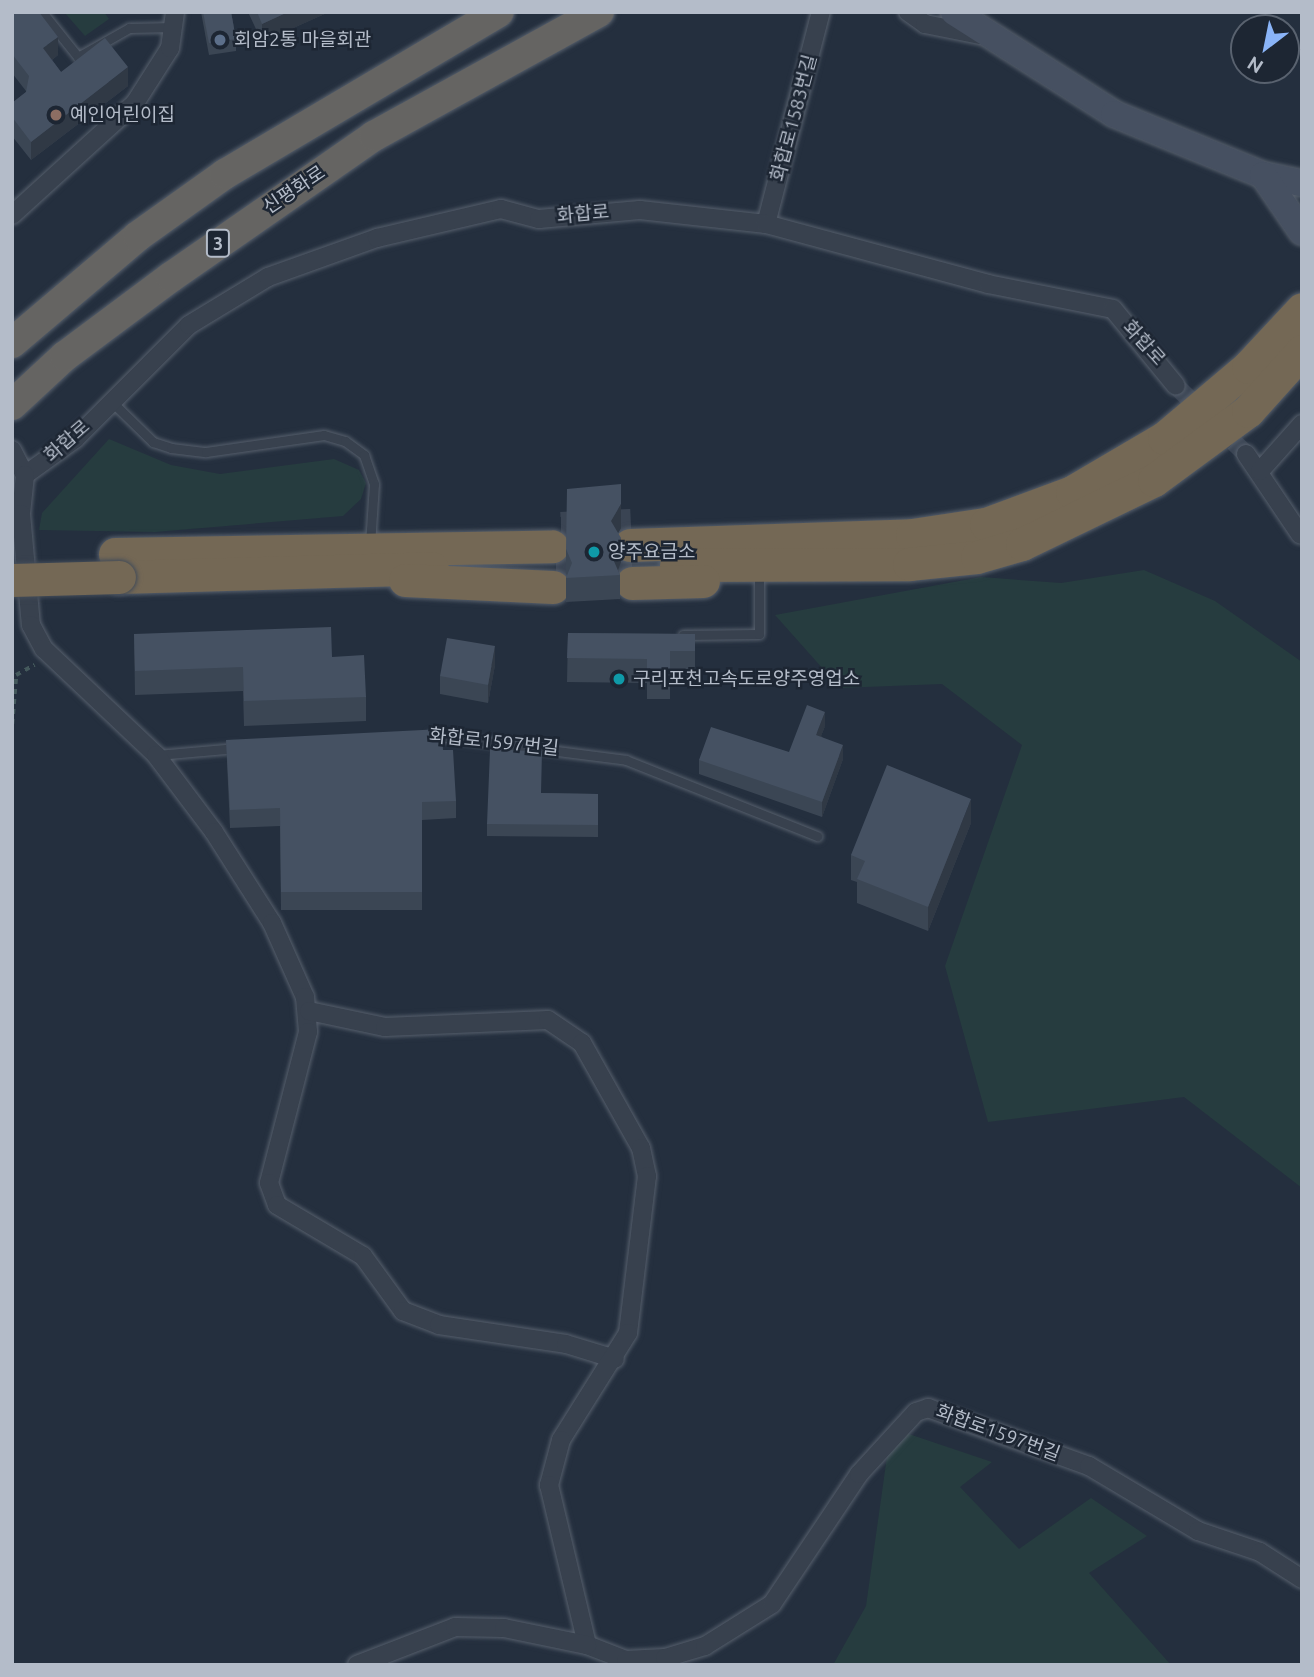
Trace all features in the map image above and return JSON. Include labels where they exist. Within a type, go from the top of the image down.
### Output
[{"type":"highway","points":[[12,343],[225,174],[499,12]]},
{"type":"highway","name":"신평화로","points":[[12,404],[65,356],[374,136],[599,12]]},
{"type":"highway","points":[[1300,306],[1248,367],[1118,468],[986,524],[932,532],[631,554],[759,575],[977,557],[1022,544],[1131,494],[1248,411],[1301,352]]},
{"type":"highway","points":[[12,557],[117,566],[245,573],[555,556],[370,539],[117,566],[12,580]]},
{"type":"main road","points":[[954,12],[989,37],[1114,114],[1263,174],[1302,183]]},
{"type":"main road","points":[[1263,174],[1302,232]]},
{"type":"street","name":"화합로1583번길","points":[[766,224],[819,12]]},
{"type":"street","points":[[816,32],[831,12]]},
{"type":"street","points":[[908,12],[925,24],[989,37]]},
{"type":"street","points":[[12,215],[135,103],[170,48],[175,20]]},
{"type":"street","name":"화합로","points":[[25,475],[75,439],[189,324],[268,277],[377,238],[501,209],[539,219],[640,210],[766,224],[988,284],[1113,309],[1176,386]]},
{"type":"street","points":[[1260,471],[1302,424]]},
{"type":"street","points":[[12,450],[25,475],[21,513],[31,625],[63,674],[156,755],[272,923],[309,1011],[269,1183],[277,1205],[363,1255],[403,1311],[439,1325],[566,1344],[615,1359]]},
{"type":"street","points":[[1246,454],[1300,534]]},
{"type":"street","points":[[309,1011],[385,1027],[535,1018],[582,1043],[641,1148],[646,1168],[632,1319],[615,1359],[561,1440],[548,1485],[587,1645]]},
{"type":"street","name":"화합로1597번길","points":[[357,1665],[456,1627],[504,1628],[587,1645],[609,1660],[641,1660],[691,1651],[772,1604],[859,1474],[916,1412],[928,1408],[1089,1466],[1198,1531],[1260,1552],[1302,1579]]},
{"type":"lane","points":[[42,12],[78,57],[129,28],[175,20]]},
{"type":"lane","points":[[111,401],[153,442],[172,448],[206,452],[324,435],[345,441],[363,455],[373,484],[370,539]]},
{"type":"lane","points":[[664,635],[759,634],[759,575]]},
{"type":"lane","name":"화합로1597번길","points":[[422,735],[512,741],[626,760],[817,836]]},
{"type":"lane","points":[[156,755],[251,746]]},
{"type":"path","points":[[12,723],[19,669],[32,665],[63,674]]},
{"type":"path","points":[[12,746],[12,774]]},
{"type":"green space","points":[[64,12],[104,12],[109,19],[85,36]]},
{"type":"green space","points":[[109,439],[171,465],[220,474],[334,459],[359,470],[366,483],[361,499],[343,516],[155,532],[39,530],[42,513]]},
{"type":"green space","points":[[1144,570],[1215,601],[1302,662],[1302,1188],[1184,1097],[988,1122],[945,966],[1022,745],[942,684],[840,688],[775,615],[981,577],[1061,583]]},
{"type":"green space","points":[[891,1428],[992,1462],[960,1487],[1019,1549],[1091,1498],[1147,1536],[1089,1573],[1171,1665],[833,1665],[866,1606]]},
{"type":"building","points":[[12,12],[39,12],[58,37],[43,48],[61,72],[105,38],[128,67],[31,142],[12,117],[12,103],[26,92],[29,76],[12,54]]},
{"type":"building","name":"회암2통 마을회관","points":[[203,12],[231,12],[236,39],[209,43]]},
{"type":"building","points":[[257,12],[288,12],[262,24]]},
{"type":"building","name":"양주요금소","points":[[621,484],[621,504],[611,521],[621,538],[613,559],[620,575],[566,578],[572,563],[566,549],[567,489]]},
{"type":"building","points":[[331,627],[332,657],[364,655],[366,697],[244,701],[243,667],[135,671],[134,634]]},
{"type":"building","points":[[568,633],[695,634],[695,651],[670,651],[670,675],[647,675],[647,659],[567,658]]},
{"type":"building","points":[[447,638],[495,646],[488,685],[440,676]]},
{"type":"building","points":[[807,705],[825,712],[816,735],[843,745],[822,802],[699,760],[711,727],[789,752]]},
{"type":"building","points":[[442,729],[443,750],[453,750],[456,801],[422,802],[422,892],[281,892],[280,808],[230,810],[226,740]]},
{"type":"building","points":[[490,750],[542,751],[541,793],[598,794],[598,825],[487,824]]},
{"type":"building","points":[[887,765],[971,799],[928,907],[857,879],[865,861],[851,855]]},
{"type":"tunnel","points":[[1176,386],[1246,454]]},
{"type":"tunnel","points":[[561,528],[631,525]]},
{"type":"tunnel","points":[[556,565],[632,564]]},
{"type":"place","name":"회암2통 마을회관","points":[[220,40]]},
{"type":"place","name":"예인어린이집","points":[[56,115]]},
{"type":"place","name":"양주요금소","points":[[594,552]]},
{"type":"place","name":"구리포천고속도로양주영업소","points":[[619,679]]}]
